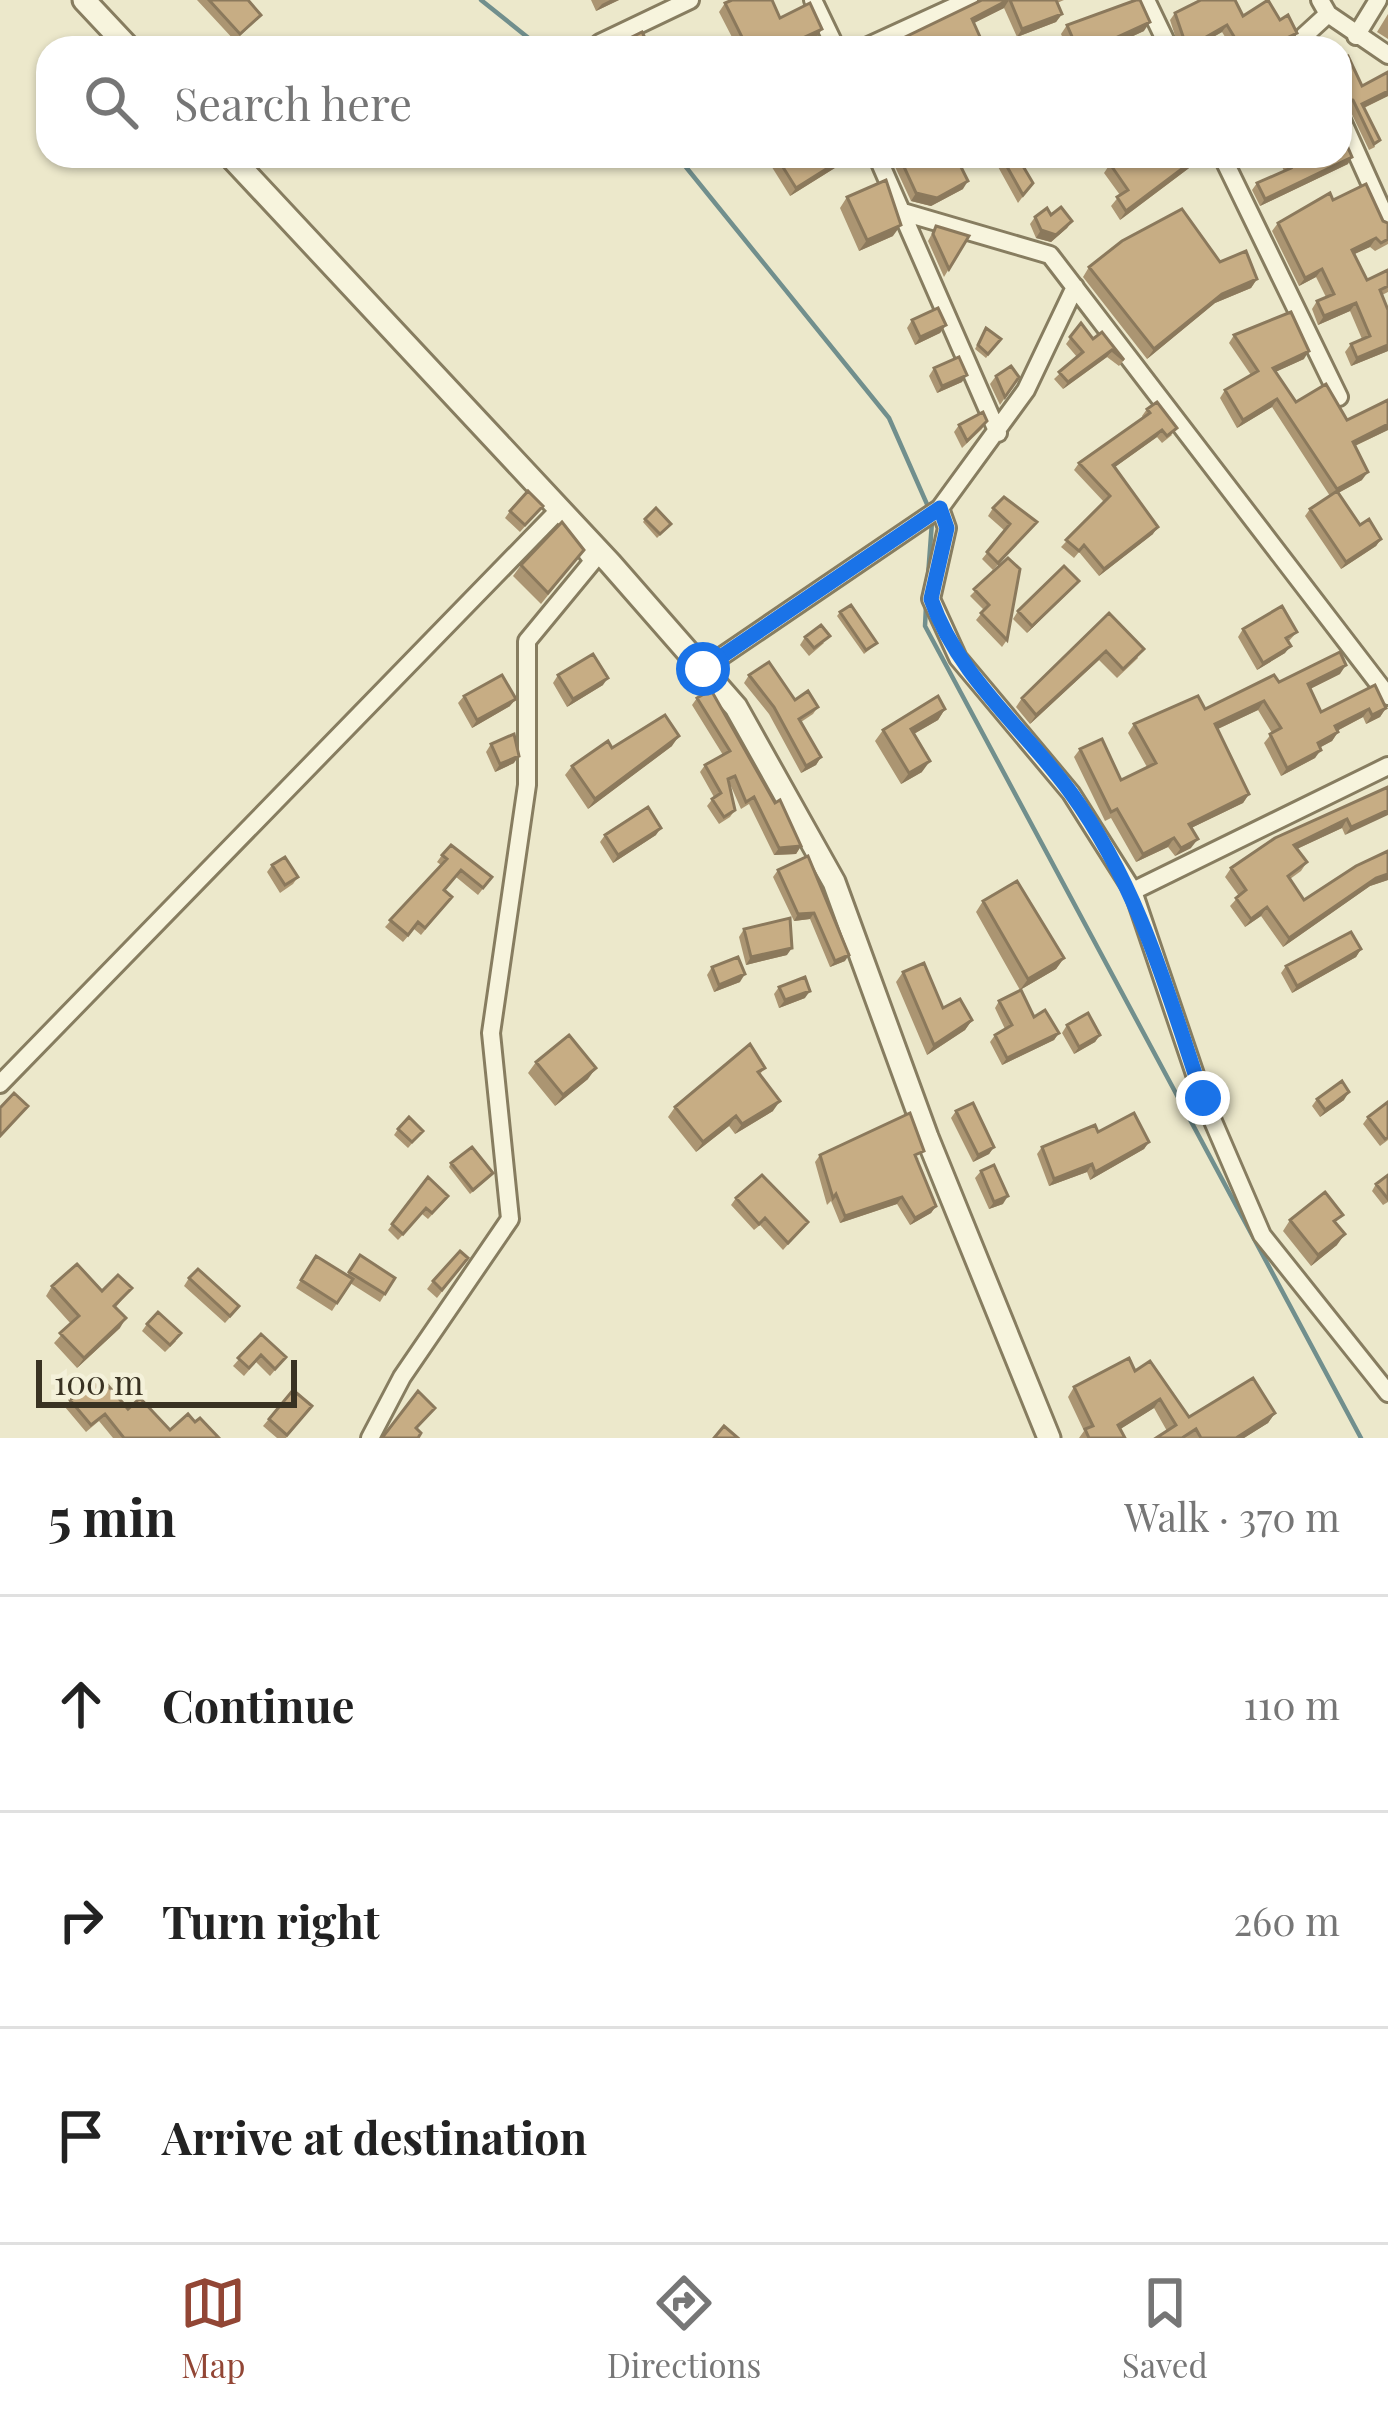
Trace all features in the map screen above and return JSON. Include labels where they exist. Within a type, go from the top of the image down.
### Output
[{"type":"street","points":[[84,0],[118,36]]},
{"type":"street","points":[[615,36],[690,0]]},
{"type":"street","points":[[813,0],[830,36]]},
{"type":"street","points":[[890,36],[969,0]]},
{"type":"street","points":[[1145,0],[1163,36]]},
{"type":"street","points":[[1356,36],[1378,0]]},
{"type":"street","points":[[1304,36],[1324,7],[1356,36],[1388,55]]},
{"type":"street","points":[[1352,143],[1388,223]]},
{"type":"street","points":[[241,168],[736,707],[834,882],[927,1136],[1049,1438]]},
{"type":"street","points":[[881,168],[998,433]]},
{"type":"street","points":[[1228,168],[1340,397]]},
{"type":"street","points":[[896,210],[1050,255],[1388,696]]},
{"type":"street","points":[[703,669],[940,508],[1026,390],[1075,287]]},
{"type":"street","points":[[940,508],[947,528],[931,599],[958,658],[1071,793],[1133,891],[1203,1098],[1262,1235],[1388,1393]]},
{"type":"street","points":[[0,1084],[559,512]]},
{"type":"street","points":[[370,1438],[402,1377],[510,1219],[491,1033],[527,785],[527,641],[593,561],[559,512]]},
{"type":"street","points":[[1133,891],[1388,766]]},
{"type":"building","points":[[209,0],[248,0],[261,15],[240,34]]},
{"type":"building","points":[[772,0],[780,18],[810,3],[822,29],[807,36],[742,36],[725,3]]},
{"type":"building","points":[[982,0],[1008,0],[972,19],[980,36],[907,36]]},
{"type":"building","points":[[1010,0],[1056,0],[1062,14],[1022,29]]},
{"type":"building","points":[[1136,0],[1150,22],[1120,36],[1072,36],[1067,25]]},
{"type":"building","points":[[1201,0],[1235,0],[1243,16],[1268,0],[1280,20],[1288,15],[1297,33],[1234,36],[1227,25],[1208,36],[1183,36],[1175,13]]},
{"type":"building","points":[[1352,65],[1362,86],[1388,72],[1388,91],[1362,104],[1380,140],[1374,144],[1353,100]]},
{"type":"building","points":[[784,168],[828,168],[796,188]]},
{"type":"building","points":[[905,168],[962,168],[968,181],[937,198],[916,193]]},
{"type":"building","points":[[1008,168],[1024,168],[1033,183],[1023,195]]},
{"type":"building","points":[[1113,168],[1183,168],[1126,211],[1117,197],[1128,190]]},
{"type":"building","points":[[1291,168],[1329,168],[1265,199],[1257,183]]},
{"type":"building","points":[[886,180],[901,225],[867,240],[847,197]]},
{"type":"building","points":[[1366,184],[1388,223],[1388,239],[1381,243],[1376,238],[1352,250],[1367,280],[1388,270],[1388,286],[1380,290],[1388,310],[1388,345],[1357,358],[1351,344],[1370,336],[1356,303],[1324,316],[1317,301],[1334,294],[1322,269],[1305,278],[1278,223],[1330,193],[1333,200]]},
{"type":"building","points":[[1061,207],[1072,221],[1056,235],[1041,230],[1035,217],[1047,208],[1051,215]]},
{"type":"building","points":[[1182,209],[1220,262],[1246,251],[1257,279],[1222,294],[1154,349],[1089,267],[1122,241]]},
{"type":"building","points":[[936,226],[969,236],[949,269],[933,234]]},
{"type":"building","points":[[938,308],[946,325],[920,337],[912,320]]},
{"type":"building","points":[[1291,312],[1309,351],[1273,368],[1296,402],[1326,384],[1347,420],[1388,400],[1388,424],[1353,442],[1368,472],[1337,489],[1277,399],[1243,420],[1225,390],[1258,371],[1234,335]]},
{"type":"building","points":[[1081,323],[1093,339],[1102,332],[1124,360],[1112,350],[1068,382],[1059,372],[1083,352],[1070,337]]},
{"type":"building","points":[[986,328],[1001,339],[988,354],[978,345]]},
{"type":"building","points":[[959,357],[967,375],[942,386],[934,368]]},
{"type":"building","points":[[1011,366],[1019,377],[1005,397],[996,376]]},
{"type":"building","points":[[1157,402],[1177,428],[1167,436],[1162,430],[1113,465],[1158,527],[1104,569],[1084,545],[1079,551],[1066,540],[1110,496],[1079,463],[1150,413],[1147,409]]},
{"type":"building","points":[[983,412],[987,421],[967,441],[959,425]]},
{"type":"building","points":[[528,491],[543,506],[525,525],[510,511]]},
{"type":"building","points":[[1337,491],[1360,525],[1369,519],[1381,539],[1346,562],[1310,509]]},
{"type":"building","points":[[1004,497],[1037,522],[998,563],[987,552],[1010,524],[993,508]]},
{"type":"building","points":[[656,508],[671,524],[660,534],[645,519]]},
{"type":"building","points":[[562,522],[584,550],[548,593],[521,565]]},
{"type":"building","points":[[1008,558],[1020,569],[1007,640],[981,613],[989,605],[974,589]]},
{"type":"building","points":[[1064,566],[1079,581],[1032,626],[1018,611]]},
{"type":"building","points":[[851,605],[877,643],[866,650],[840,612]]},
{"type":"building","points":[[1282,606],[1297,632],[1286,638],[1291,646],[1263,663],[1243,629]]},
{"type":"building","points":[[1109,613],[1144,649],[1123,669],[1106,651],[1036,715],[1022,698]]},
{"type":"building","points":[[821,625],[830,636],[814,648],[805,637]]},
{"type":"building","points":[[1340,652],[1346,665],[1308,684],[1321,712],[1375,685],[1386,708],[1372,715],[1369,709],[1335,726],[1338,732],[1318,743],[1321,750],[1287,768],[1270,734],[1281,728],[1264,701],[1215,724],[1249,794],[1189,824],[1198,839],[1181,848],[1174,838],[1143,854],[1117,809],[1111,812],[1080,749],[1102,739],[1121,780],[1156,763],[1134,724],[1198,696],[1205,709],[1274,675],[1279,682]]},
{"type":"building","points":[[593,654],[608,678],[573,699],[558,675]]},
{"type":"building","points":[[769,662],[795,700],[808,691],[818,707],[799,719],[821,757],[806,766],[774,707],[749,675]]},
{"type":"building","points":[[502,675],[516,699],[477,720],[464,696]]},
{"type":"building","points":[[711,690],[775,803],[780,800],[801,846],[779,848],[754,797],[746,802],[735,776],[728,779],[735,810],[724,817],[712,799],[721,793],[705,765],[730,751],[697,698]]},
{"type":"building","points":[[938,696],[945,709],[911,729],[930,761],[909,773],[883,730]]},
{"type":"building","points":[[665,715],[679,736],[595,799],[572,766],[608,741],[612,748]]},
{"type":"building","points":[[514,734],[519,756],[500,764],[491,744]]},
{"type":"building","points":[[1388,787],[1388,810],[1351,827],[1347,819],[1294,845],[1307,862],[1288,876],[1304,900],[1388,851],[1388,874],[1289,938],[1267,907],[1251,919],[1236,898],[1246,890],[1231,868],[1275,838]]},
{"type":"building","points":[[648,807],[661,828],[618,855],[605,835]]},
{"type":"building","points":[[451,845],[492,877],[483,888],[461,870],[444,890],[452,897],[425,928],[418,922],[408,935],[390,920],[447,859],[442,855]]},
{"type":"building","points":[[808,856],[849,955],[835,961],[814,913],[798,914],[778,870]]},
{"type":"building","points":[[285,857],[298,877],[285,885],[272,865]]},
{"type":"building","points":[[1017,881],[1064,958],[1028,979],[983,901]]},
{"type":"building","points":[[790,918],[792,948],[751,957],[744,929]]},
{"type":"building","points":[[1351,932],[1361,949],[1297,986],[1286,966]]},
{"type":"building","points":[[738,957],[745,974],[719,985],[712,967]]},
{"type":"building","points":[[924,963],[943,1008],[960,999],[972,1020],[934,1045],[903,972]]},
{"type":"building","points":[[805,977],[810,991],[785,1000],[779,987]]},
{"type":"building","points":[[1021,990],[1034,1017],[1045,1010],[1059,1033],[1007,1058],[995,1035],[1012,1025],[999,1001]]},
{"type":"building","points":[[1088,1013],[1100,1035],[1079,1047],[1067,1025]]},
{"type":"building","points":[[569,1035],[596,1068],[563,1095],[536,1062]]},
{"type":"building","points":[[750,1044],[765,1068],[758,1072],[780,1101],[742,1124],[736,1116],[703,1142],[675,1107]]},
{"type":"building","points":[[1342,1081],[1349,1092],[1325,1110],[1317,1099]]},
{"type":"building","points":[[14,1093],[28,1106],[0,1136],[0,1108]]},
{"type":"building","points":[[1388,1102],[1388,1137],[1385,1139],[1368,1117]]},
{"type":"building","points":[[973,1103],[994,1147],[978,1155],[956,1111]]},
{"type":"building","points":[[910,1113],[924,1151],[915,1155],[936,1206],[915,1218],[902,1197],[845,1216],[836,1194],[833,1198],[820,1155]]},
{"type":"building","points":[[1134,1113],[1149,1142],[1095,1172],[1092,1164],[1054,1179],[1042,1147],[1095,1125],[1098,1132]]},
{"type":"building","points":[[409,1117],[423,1131],[412,1142],[398,1129]]},
{"type":"building","points":[[472,1147],[493,1173],[473,1190],[451,1163]]},
{"type":"building","points":[[994,1165],[1008,1196],[994,1202],[981,1171]]},
{"type":"building","points":[[762,1175],[808,1222],[788,1243],[765,1218],[759,1224],[736,1198]]},
{"type":"building","points":[[1388,1175],[1388,1199],[1376,1184]]},
{"type":"building","points":[[428,1177],[448,1196],[432,1213],[426,1208],[403,1234],[392,1224]]},
{"type":"building","points":[[1325,1192],[1343,1215],[1334,1221],[1345,1234],[1318,1255],[1290,1220]]},
{"type":"building","points":[[460,1251],[468,1258],[442,1290],[433,1281]]},
{"type":"building","points":[[360,1255],[395,1278],[385,1294],[349,1272]]},
{"type":"building","points":[[316,1256],[353,1279],[337,1303],[301,1280]]},
{"type":"building","points":[[77,1264],[102,1291],[118,1275],[132,1288],[114,1306],[126,1318],[84,1358],[60,1333],[79,1316],[52,1286]]},
{"type":"building","points":[[198,1269],[239,1306],[230,1316],[189,1278]]},
{"type":"building","points":[[158,1312],[181,1333],[170,1345],[147,1324]]},
{"type":"building","points":[[261,1334],[286,1357],[275,1369],[261,1355],[249,1368],[238,1358]]},
{"type":"building","points":[[1129,1358],[1135,1371],[1150,1361],[1189,1417],[1253,1378],[1275,1413],[1236,1438],[1201,1438],[1196,1429],[1182,1438],[1156,1438],[1176,1425],[1160,1399],[1118,1425],[1125,1438],[1089,1438],[1085,1429],[1093,1426],[1074,1387]]},
{"type":"building","points":[[99,1375],[128,1409],[140,1398],[170,1430],[188,1414],[195,1422],[200,1418],[219,1438],[124,1438],[105,1414],[91,1425],[70,1400]]},
{"type":"building","points":[[293,1390],[312,1406],[287,1435],[269,1419]]},
{"type":"building","points":[[418,1391],[435,1408],[416,1428],[421,1433],[418,1438],[382,1438]]},
{"type":"building","points":[[724,1426],[738,1438],[714,1438]]},
{"type":"waterway","points":[[481,0],[526,36]]},
{"type":"waterway","points":[[687,168],[889,418],[930,511]]},
{"type":"waterway","points":[[928,576],[932,522]]},
{"type":"waterway","points":[[926,606],[925,626],[1361,1438]]},
{"type":"route","points":[[703,669],[940,508],[947,528],[931,599],[935,610],[958,658],[1071,793],[1133,891],[1203,1098]]}]
